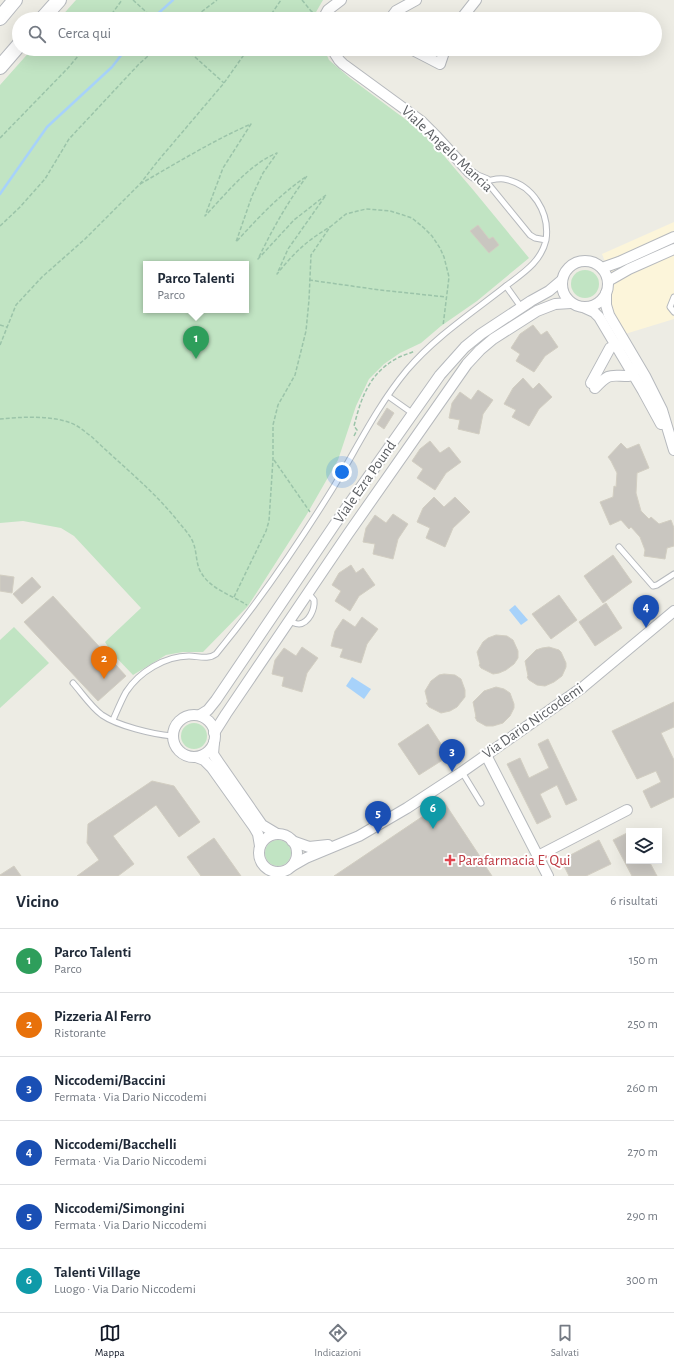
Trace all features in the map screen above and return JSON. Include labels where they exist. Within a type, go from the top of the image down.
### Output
[{"type":"street","points":[[0,18],[15,0]]},
{"type":"street","points":[[48,12],[59,0]]},
{"type":"street","points":[[327,12],[341,0]]},
{"type":"street","points":[[395,12],[416,0]]},
{"type":"street","points":[[467,12],[476,0]]},
{"type":"street","points":[[0,67],[12,53]]},
{"type":"street","name":"Viale Angelo Mancia","points":[[336,56],[343,64],[410,112],[429,128],[469,172],[486,181]]},
{"type":"street","points":[[425,56],[440,64],[443,56]]},
{"type":"street","points":[[602,268],[619,262],[674,237]]},
{"type":"street","points":[[608,281],[629,269],[674,249]]},
{"type":"street","points":[[621,345],[607,312],[605,300],[608,281],[606,274],[602,268],[594,262],[584,260],[575,263],[567,269],[562,280],[563,292],[567,299],[571,302],[594,312],[621,345],[664,416],[673,446]]},
{"type":"street","name":"Viale Ezra Pound","points":[[200,715],[208,710],[212,705],[335,524],[440,375],[465,347],[481,334],[521,307],[549,291],[562,280]]},
{"type":"street","points":[[583,307],[597,304],[606,293]]},
{"type":"street","name":"Viale Ezra Pound","points":[[214,736],[226,714],[348,534],[455,379],[473,357],[486,344],[497,336],[537,311],[555,304],[571,302]]},
{"type":"street","points":[[621,345],[610,349],[593,385],[610,376],[628,376],[635,367]]},
{"type":"street","points":[[335,524],[348,534]]},
{"type":"street","name":"Via Dario Niccodemi","points":[[284,871],[306,858],[359,836],[462,772],[583,687],[674,610]]},
{"type":"street","points":[[252,647],[260,651],[265,656]]},
{"type":"street","points":[[200,715],[211,723],[214,736],[213,754],[218,763],[261,823],[270,831],[288,836],[296,846],[297,852],[295,861],[284,871],[264,871],[259,856],[260,846],[258,834],[212,768],[204,760],[189,756],[181,752],[175,746],[172,736],[176,725],[181,719],[188,716],[200,715]]},
{"type":"street","points":[[196,757],[208,751],[214,736]]},
{"type":"street","points":[[486,755],[548,876]]},
{"type":"street","points":[[538,856],[627,810]]},
{"type":"street","points":[[260,846],[266,838],[277,834]]},
{"type":"street","name":"Via Dario Niccodemi","points":[[292,840],[303,845],[314,847],[342,843]]},
{"type":"lane","points":[[112,720],[122,698],[130,687],[137,679],[150,669],[160,663],[176,657],[210,657],[216,654],[245,618],[284,564],[333,488],[368,427],[406,372],[433,343],[449,329],[475,311],[536,262],[542,253],[546,240],[547,228],[544,214],[539,202],[529,191],[510,180],[496,179],[486,181]]},
{"type":"lane","name":"Viale Angelo Mancia","points":[[486,181],[530,235],[535,238],[546,240]]},
{"type":"lane","points":[[506,286],[521,307]]},
{"type":"lane","points":[[674,297],[670,307],[674,312]]},
{"type":"lane","points":[[388,396],[412,413]]},
{"type":"lane","points":[[619,547],[654,586],[674,574]]},
{"type":"lane","points":[[289,621],[298,624],[303,623],[308,619],[313,611],[315,602],[308,593]]},
{"type":"lane","points":[[73,683],[101,714],[112,720],[129,727],[172,736]]},
{"type":"lane","points":[[462,772],[481,803]]},
{"type":"path","points":[[113,12],[122,0]]},
{"type":"path","points":[[133,0],[147,12]]},
{"type":"path","points":[[201,12],[217,0]]},
{"type":"path","points":[[273,12],[282,0]]},
{"type":"path","points":[[302,0],[314,12]]},
{"type":"path","points":[[0,138],[78,56]]},
{"type":"path","points":[[0,226],[19,208],[45,179],[69,139],[149,56]]},
{"type":"path","points":[[194,56],[224,83]]},
{"type":"path","points":[[0,345],[16,305],[42,277],[85,239],[140,184],[224,83],[243,56]]},
{"type":"path","points":[[140,184],[198,150],[251,124],[223,168],[205,216],[242,178],[261,162],[277,153],[262,173],[252,196],[236,242],[268,206],[307,176],[280,216],[258,259],[294,220],[326,195],[292,243],[276,274],[302,246],[346,214],[366,209],[390,212],[412,218],[432,236],[444,257],[449,277],[443,327]]},
{"type":"path","points":[[234,597],[266,531],[269,521],[273,459],[273,425],[278,406],[295,375],[306,331],[310,255],[330,226]]},
{"type":"path","points":[[309,280],[380,290],[447,297]]},
{"type":"path","points":[[0,324],[7,327]]},
{"type":"path","points":[[0,419],[27,417],[43,418],[66,422],[79,427],[92,437],[165,505],[190,536],[195,547],[201,574],[211,584],[248,606]]},
{"type":"path","points":[[273,459],[310,512]]},
{"type":"shaded area","points":[[674,222],[674,319],[625,334],[616,321],[609,302],[614,285],[602,254]]},
{"type":"green space","points":[[76,0],[323,0],[316,12],[65,12]]},
{"type":"green space","points":[[26,56],[327,56],[329,60],[350,78],[409,122],[434,144],[529,258],[477,301],[441,326],[421,343],[400,353],[384,364],[369,379],[356,406],[338,460],[307,514],[248,606],[203,652],[183,652],[166,655],[133,675],[112,653],[105,642],[141,608],[74,536],[61,528],[23,521],[0,523],[0,85]]},
{"type":"green space","points":[[585,270],[595,274],[599,284],[595,294],[585,298],[575,294],[571,284],[575,274]]},
{"type":"green space","points":[[14,627],[49,663],[0,708],[0,640]]},
{"type":"green space","points":[[194,723],[203,727],[207,736],[203,745],[194,749],[185,745],[181,736],[185,727]]},
{"type":"green space","points":[[278,840],[287,844],[291,853],[287,862],[278,866],[269,862],[265,853],[269,844]]},
{"type":"water","points":[[515,605],[528,620],[521,625],[509,610]]},
{"type":"water","points":[[352,677],[371,689],[364,699],[346,686]]},
{"type":"building","points":[[478,225],[489,239],[493,237],[499,245],[489,253],[470,231]]},
{"type":"building","points":[[533,325],[541,335],[547,331],[558,347],[545,356],[534,372],[516,361],[520,354],[511,348],[520,334]]},
{"type":"building","points":[[523,378],[533,389],[539,383],[552,397],[539,409],[529,426],[512,417],[516,410],[504,404],[513,388]]},
{"type":"building","points":[[478,390],[493,400],[483,414],[479,434],[458,429],[460,420],[449,418],[452,403],[460,392],[471,400]]},
{"type":"building","points":[[387,408],[394,413],[384,429],[377,424]]},
{"type":"building","points":[[430,441],[440,453],[449,447],[461,462],[446,473],[435,490],[417,478],[423,469],[412,461],[420,449]]},
{"type":"building","points":[[621,443],[627,449],[639,444],[649,468],[637,473],[636,493],[641,511],[649,519],[651,517],[659,524],[671,520],[674,528],[674,546],[667,548],[665,559],[644,556],[645,550],[640,537],[631,527],[629,529],[621,520],[610,525],[600,502],[613,497],[614,486],[616,487],[617,473],[608,457]]},
{"type":"building","points":[[434,497],[444,507],[455,497],[470,512],[453,528],[445,547],[426,538],[430,528],[417,522],[423,508]]},
{"type":"building","points":[[393,514],[408,524],[398,539],[393,559],[373,554],[375,544],[363,542],[366,528],[375,515],[386,523]]},
{"type":"building","points":[[613,555],[632,582],[603,603],[584,576]]},
{"type":"building","points":[[351,565],[356,573],[363,568],[375,585],[359,596],[350,611],[335,601],[341,591],[332,585],[339,573]]},
{"type":"building","points":[[0,575],[14,577],[12,593],[0,591]]},
{"type":"building","points":[[32,577],[41,587],[22,604],[13,594]]},
{"type":"building","points":[[559,595],[577,620],[551,639],[532,614]]},
{"type":"building","points":[[53,596],[126,676],[98,701],[24,622]]},
{"type":"building","points":[[606,603],[622,628],[595,646],[579,622]]},
{"type":"building","points":[[362,617],[378,629],[367,644],[361,663],[340,657],[343,649],[331,646],[335,631],[343,619],[355,627]]},
{"type":"building","points":[[496,635],[507,636],[513,640],[518,651],[518,658],[514,664],[506,670],[493,674],[481,668],[479,665],[477,652],[483,642]]},
{"type":"building","points":[[302,647],[318,658],[307,673],[302,692],[282,686],[284,677],[272,674],[275,660],[284,648],[296,656]]},
{"type":"building","points":[[549,647],[561,652],[566,663],[566,667],[562,676],[554,682],[545,686],[537,685],[527,677],[525,661],[536,650]]},
{"type":"building","points":[[439,675],[455,675],[461,679],[465,690],[465,697],[457,707],[450,711],[441,713],[429,707],[426,703],[428,703],[425,691],[431,681]]},
{"type":"building","points":[[496,687],[504,689],[510,693],[514,708],[510,716],[503,723],[493,726],[486,726],[477,721],[473,702],[484,691]]},
{"type":"building","points":[[674,702],[674,727],[661,733],[674,760],[674,797],[651,808],[643,791],[661,782],[656,771],[637,779],[612,731]]},
{"type":"building","points":[[428,724],[449,756],[419,775],[398,744]]},
{"type":"building","points":[[548,739],[577,800],[566,805],[557,785],[540,794],[551,817],[537,824],[507,764],[520,758],[529,778],[549,768],[538,744]]},
{"type":"building","points":[[152,781],[174,786],[200,822],[179,837],[156,805],[113,836],[134,864],[118,876],[77,876],[99,860],[87,843],[88,824]]},
{"type":"building","points":[[444,802],[481,858],[485,855],[489,861],[484,864],[492,876],[334,876]]},
{"type":"building","points":[[626,834],[626,864],[651,864],[657,876],[632,876],[613,840]]},
{"type":"building","points":[[214,838],[241,876],[201,876],[187,857]]},
{"type":"building","points":[[599,840],[611,864],[586,876],[569,876],[561,860]]},
{"type":"building","points":[[14,866],[21,876],[0,876],[0,875]]},
{"type":"waterway","points":[[160,12],[173,0]]},
{"type":"waterway","points":[[0,194],[47,127],[112,67],[121,56]]},
{"type":"place","name":"Parco Talenti","points":[[196,359]]},
{"type":"place","name":"Niccodemi/Bacchelli","points":[[646,628]]},
{"type":"place","name":"Pizzeria Al Ferro","points":[[104,679]]},
{"type":"place","name":"Niccodemi/Baccini","points":[[452,772]]},
{"type":"place","name":"Talenti Village","points":[[433,829]]},
{"type":"place","name":"Niccodemi/Simongini","points":[[378,834]]},
{"type":"place","name":"Parafarmacia E' Qui","points":[[450,860]]}]
